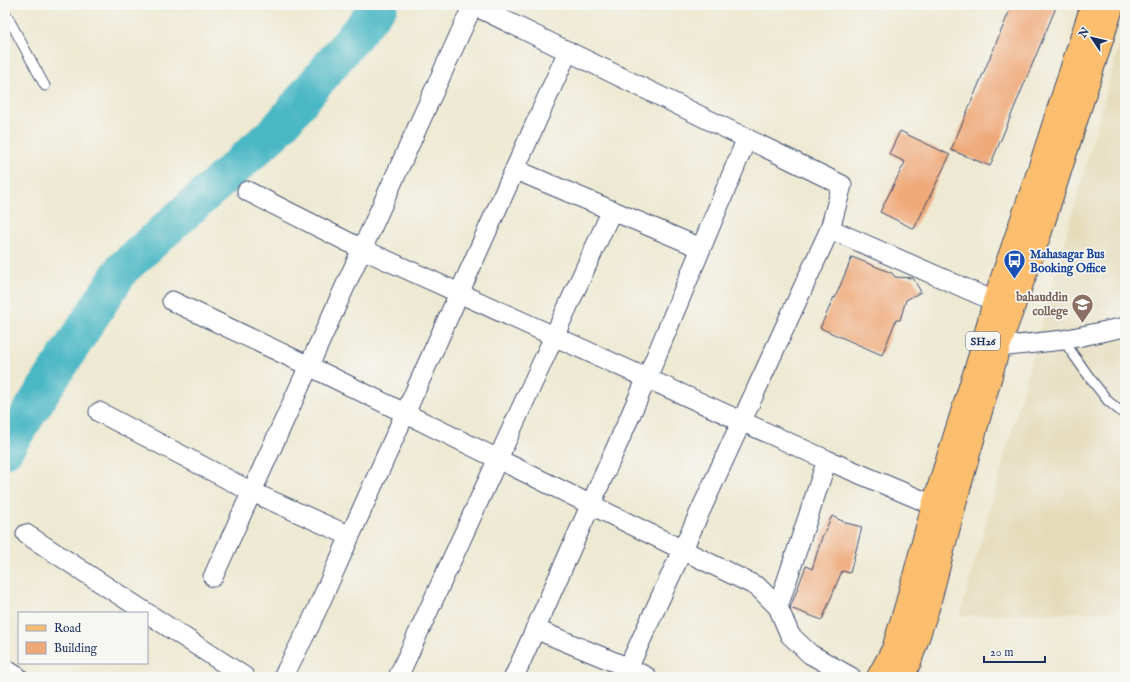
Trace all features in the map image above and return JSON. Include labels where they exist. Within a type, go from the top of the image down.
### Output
[{"type":"main road","name":"SH26","points":[[878,677],[894,649],[934,505],[979,358],[994,301],[1039,169],[1092,5]]},
{"type":"main road","name":"SH26","points":[[903,677],[910,662],[928,608],[956,500],[999,347],[1040,234],[1113,5]]},
{"type":"street","points":[[212,577],[473,5],[842,185],[830,229],[627,672]]},
{"type":"street","points":[[283,677],[310,625],[568,52]]},
{"type":"street","points":[[514,677],[647,378],[747,138]]},
{"type":"street","points":[[516,170],[701,248]]},
{"type":"street","points":[[247,191],[362,249],[460,294],[828,460],[934,505]]},
{"type":"street","points":[[398,677],[612,210]]},
{"type":"street","points":[[830,229],[994,301]]},
{"type":"street","points":[[172,301],[309,366],[758,587],[778,607],[790,634],[810,654],[851,677]]},
{"type":"street","points":[[999,347],[1063,340],[1125,327]]},
{"type":"street","points":[[99,412],[252,492],[350,536]]},
{"type":"street","points":[[778,607],[828,460]]},
{"type":"street","points":[[26,534],[145,612]]},
{"type":"street","points":[[148,614],[245,677]]},
{"type":"street","points":[[535,629],[627,672],[647,677]]},
{"type":"street","points":[[5,669],[18,677]]},
{"type":"lane","points":[[5,12],[46,86]]},
{"type":"lane","points":[[1063,340],[1108,402],[1125,415]]},
{"type":"shaded area","name":"bahauddin college","points":[[1122,35],[1125,36],[1125,611],[960,616]]},
{"type":"building","points":[[1012,5],[1057,5],[990,166],[951,150]]},
{"type":"building","points":[[900,131],[950,155],[914,229],[880,212],[905,162],[889,154]]},
{"type":"building","points":[[852,257],[892,273],[895,277],[913,278],[921,292],[906,300],[900,320],[896,320],[882,355],[820,328],[834,297],[835,298]]},
{"type":"building","points":[[832,516],[846,523],[862,527],[850,573],[842,571],[822,620],[790,608],[806,566],[812,569],[822,537]]},
{"type":"waterway","points":[[5,450],[122,269],[277,130],[380,5]]},
{"type":"place","name":"Mahasagar Bus Booking Office","points":[[1015,280]]},
{"type":"place","name":"bahauddin college","points":[[1083,324]]}]
